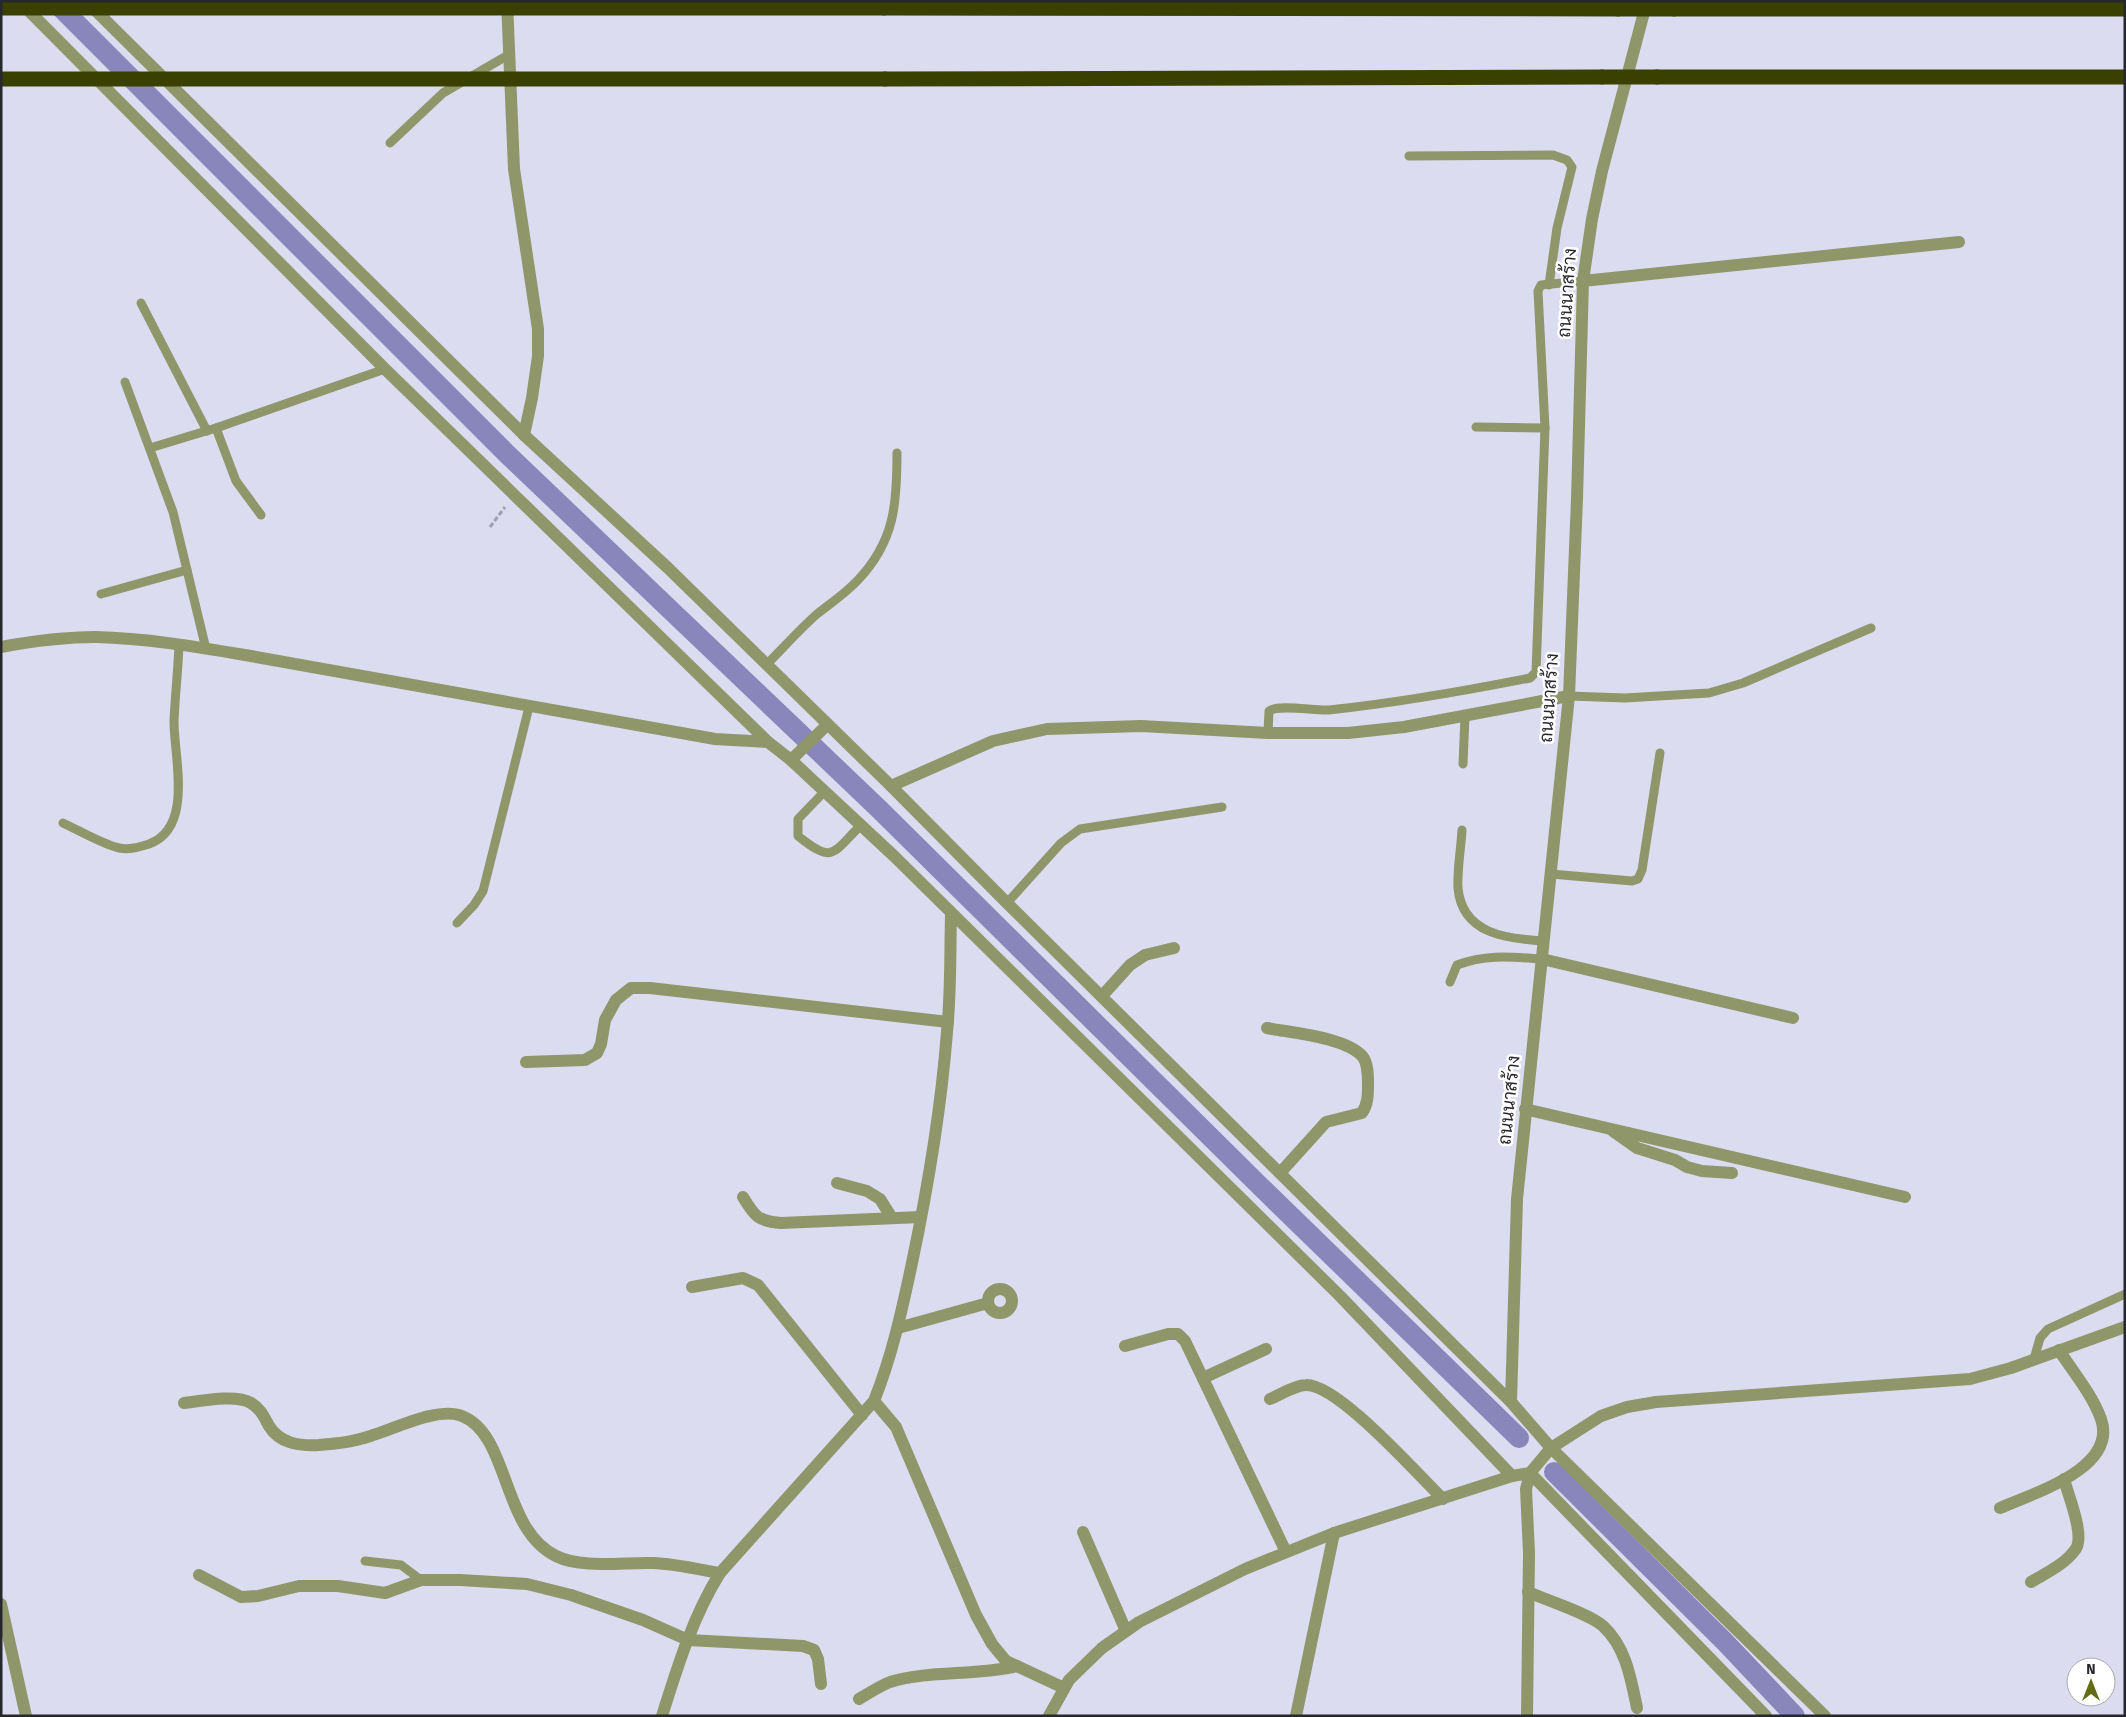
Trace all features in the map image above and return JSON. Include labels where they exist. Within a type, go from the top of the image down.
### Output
[{"type":"highway","points":[[1,8],[2125,9]]},
{"type":"highway","points":[[1,79],[2125,77]]},
{"type":"street","points":[[18,1],[385,369],[768,742],[795,757],[824,792],[895,858],[1340,1296],[1512,1476]]},
{"type":"street","points":[[86,1],[524,435],[668,568],[766,665],[823,730],[892,786],[1006,903],[1511,1402],[1551,1448],[1825,1716]]},
{"type":"street","points":[[507,1],[514,170],[538,328],[538,356],[524,435]]},
{"type":"street","name":"ถนนนาสร้าง","points":[[1511,1402],[1517,1198],[1568,696],[1577,499],[1583,281],[1600,180],[1646,1]]},
{"type":"street","points":[[1583,281],[1959,242]]},
{"type":"street","points":[[1,647],[60,638],[97,637],[206,648],[715,739],[768,742]]},
{"type":"street","points":[[892,786],[993,741],[1048,729],[1141,726],[1268,733],[1348,734],[1404,727],[1568,696]]},
{"type":"street","points":[[795,757],[823,730]]},
{"type":"street","points":[[662,1716],[688,1640],[708,1591],[720,1573],[874,1401],[887,1369],[898,1328],[921,1217],[935,1131],[948,1022],[951,914]]},
{"type":"street","points":[[1102,996],[1130,965],[1145,955],[1174,948]]},
{"type":"street","points":[[1542,959],[1793,1018]]},
{"type":"street","points":[[526,1062],[585,1060],[597,1054],[605,1020],[616,1000],[631,988],[650,988],[948,1022]]},
{"type":"street","points":[[1267,1028],[1340,1043],[1364,1058],[1368,1073],[1366,1107],[1362,1113],[1326,1122],[1280,1172]]},
{"type":"street","points":[[1525,1109],[1904,1197]]},
{"type":"street","points":[[1612,1129],[1637,1148],[1675,1160],[1687,1167],[1702,1171],[1732,1173]]},
{"type":"street","points":[[837,1183],[867,1191],[880,1199],[892,1218]]},
{"type":"street","points":[[743,1197],[752,1212],[764,1222],[782,1223],[921,1217]]},
{"type":"street","points":[[692,1287],[743,1278],[758,1285],[862,1415]]},
{"type":"street","points":[[898,1328],[988,1303]]},
{"type":"street","points":[[1527,1716],[1529,1553],[1526,1489],[1530,1473],[1551,1448],[1601,1416],[1627,1407],[1656,1402],[1970,1379],[2034,1360],[2125,1327]]},
{"type":"street","points":[[1125,1346],[1168,1334],[1178,1334],[1185,1341],[1286,1552]]},
{"type":"street","points":[[1203,1378],[1266,1349]]},
{"type":"street","points":[[2000,1508],[2075,1474],[2096,1455],[2104,1437],[2101,1420],[2094,1406],[2059,1350]]},
{"type":"street","points":[[1270,1399],[1305,1385],[1322,1388],[1350,1407],[1442,1499]]},
{"type":"street","points":[[184,1403],[222,1398],[250,1402],[264,1414],[276,1435],[291,1444],[304,1445],[357,1440],[432,1415],[461,1415],[476,1425],[491,1445],[516,1510],[528,1531],[541,1547],[573,1563],[677,1564],[720,1573]]},
{"type":"street","points":[[874,1401],[896,1427],[976,1615],[992,1644],[1006,1660],[1064,1688]]},
{"type":"street","points":[[1049,1716],[1069,1680],[1102,1648],[1139,1622],[1245,1569],[1334,1533],[1512,1476],[1530,1473]]},
{"type":"street","points":[[1530,1473],[1766,1716]]},
{"type":"street","points":[[2031,1582],[2063,1562],[2077,1549],[2079,1539],[2077,1522],[2064,1479]]},
{"type":"street","points":[[1083,1532],[1126,1631]]},
{"type":"street","points":[[1296,1716],[1334,1533]]},
{"type":"street","points":[[200,1575],[241,1597],[258,1596],[300,1586],[338,1586],[385,1593],[421,1580],[527,1584],[571,1595],[643,1620],[688,1640],[803,1646],[814,1650],[818,1659],[821,1684]]},
{"type":"street","points":[[1528,1592],[1602,1625],[1618,1644],[1629,1670],[1637,1708]]},
{"type":"street","points":[[1,1604],[26,1716]]},
{"type":"street","points":[[859,1699],[889,1682],[912,1678],[998,1671],[1017,1666]]},
{"type":"lane","points":[[390,144],[443,93],[510,54]]},
{"type":"lane","points":[[1409,156],[1553,155],[1567,160],[1572,167],[1557,228],[1548,284]]},
{"type":"lane","points":[[1268,733],[1269,711],[1275,708],[1316,711],[1355,707],[1520,680],[1530,678],[1536,672],[1545,428],[1538,291],[1541,286],[1548,284],[1583,281]]},
{"type":"lane","points":[[141,303],[211,429],[236,481],[261,515]]},
{"type":"lane","points":[[150,448],[385,369]]},
{"type":"lane","points":[[125,382],[174,512],[206,648]]},
{"type":"lane","points":[[1476,427],[1545,428]]},
{"type":"lane","points":[[766,665],[816,615],[857,582],[872,565],[893,520],[897,495],[897,453]]},
{"type":"lane","points":[[101,594],[187,570]]},
{"type":"lane","points":[[1568,696],[1625,698],[1708,693],[1743,683],[1871,628]]},
{"type":"lane","points":[[63,823],[118,848],[135,849],[156,841],[166,832],[174,819],[178,803],[179,783],[174,723],[179,645]]},
{"type":"lane","points":[[457,923],[474,905],[483,891],[529,707]]},
{"type":"lane","points":[[1463,764],[1465,716]]},
{"type":"lane","points":[[1551,874],[1632,881],[1638,879],[1642,870],[1660,753]]},
{"type":"lane","points":[[824,792],[798,819],[798,836],[817,851],[824,854],[834,852],[860,826]]},
{"type":"lane","points":[[1006,903],[1061,843],[1080,829],[1222,807]]},
{"type":"lane","points":[[1462,830],[1458,888],[1462,905],[1470,920],[1489,932],[1510,939],[1544,941]]},
{"type":"lane","points":[[1450,982],[1457,965],[1475,958],[1498,956],[1542,959]]},
{"type":"lane","points":[[2034,1360],[2040,1338],[2048,1329],[2125,1294]]},
{"type":"lane","points":[[365,1561],[401,1565],[421,1580]]},
{"type":"path","points":[[490,527],[514,494]]},
{"type":"waterway","points":[[54,1],[507,454],[878,808],[1260,1186],[1519,1438]]},
{"type":"waterway","points":[[1554,1472],[1725,1642],[1795,1716]]}]
